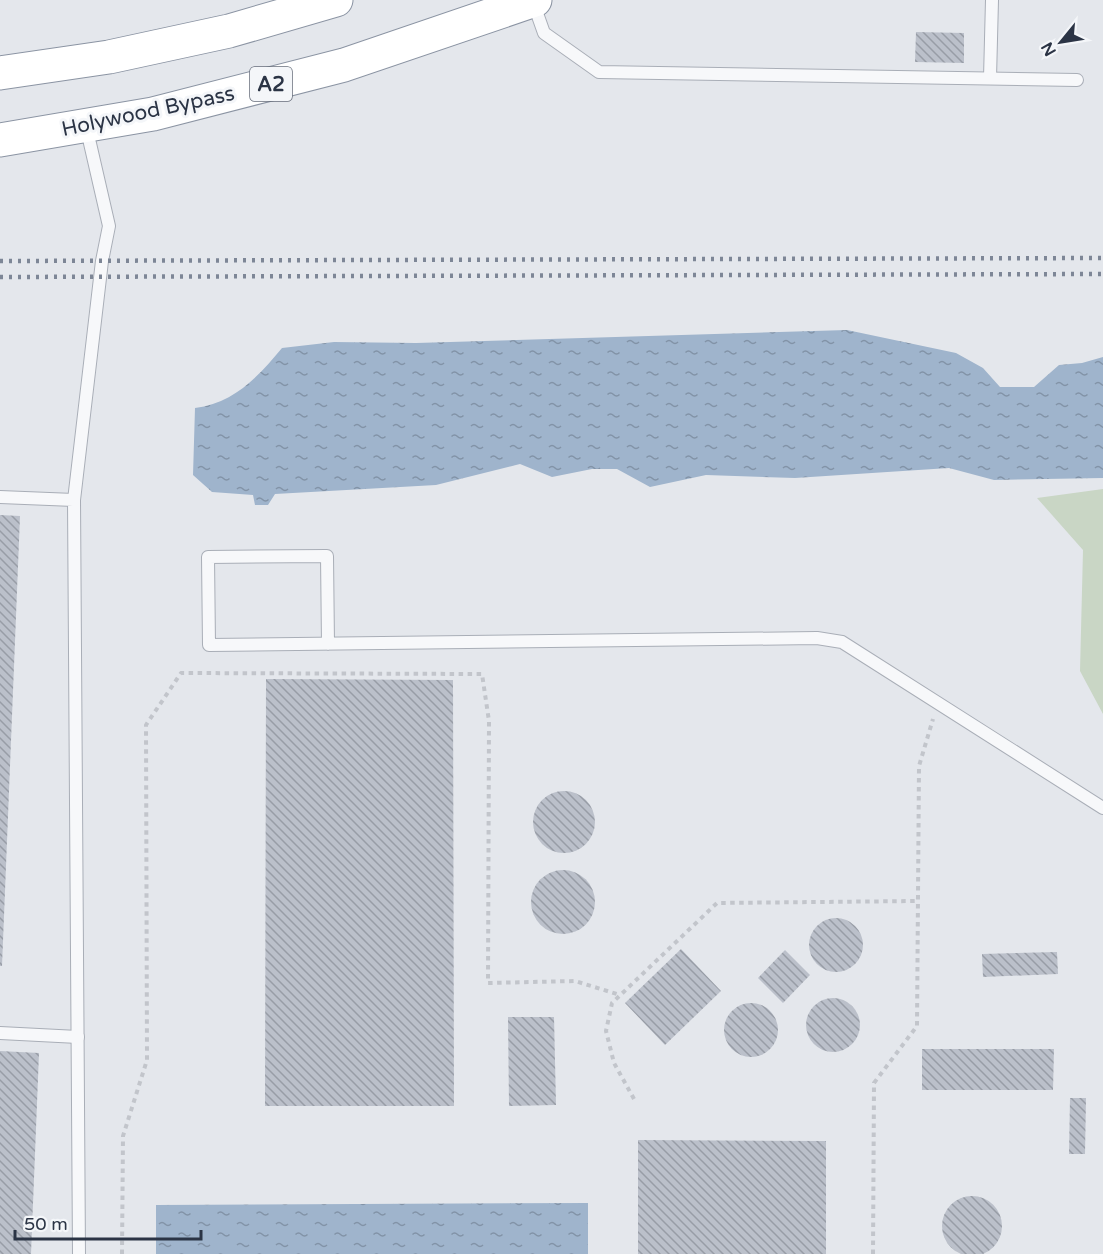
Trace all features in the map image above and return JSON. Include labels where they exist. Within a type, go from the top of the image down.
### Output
[{"type":"highway","points":[[0,73],[109,57],[229,31],[336,0]]},
{"type":"highway","name":"Holywood Bypass","points":[[0,140],[153,114],[344,65],[534,1]]},
{"type":"lane","points":[[990,78],[992,0]]},
{"type":"lane","points":[[534,1],[544,33],[599,72],[1077,80]]},
{"type":"lane","points":[[79,1254],[74,500],[102,261],[109,226],[86,125]]},
{"type":"lane","points":[[0,497],[74,500]]},
{"type":"lane","points":[[328,644],[327,555],[208,556],[209,645],[328,644],[817,638],[842,642],[1103,808]]},
{"type":"lane","points":[[0,1033],[78,1037]]},
{"type":"path","points":[[122,1254],[123,1136],[147,1060],[146,725],[181,673],[482,674],[489,721],[488,983],[575,981],[620,995]]},
{"type":"path","points":[[873,1254],[874,1083],[917,1026],[919,766],[931,723],[941,705]]},
{"type":"path","points":[[634,1099],[615,1063],[606,1031],[612,1004],[717,903],[918,901]]},
{"type":"green space","points":[[1103,489],[1103,714],[1080,671],[1083,550],[1037,498]]},
{"type":"water","points":[[847,330],[956,353],[983,368],[1000,387],[1034,387],[1059,365],[1082,363],[1103,357],[1103,478],[994,480],[949,468],[795,478],[706,475],[650,487],[617,469],[592,469],[552,477],[520,464],[436,485],[275,494],[268,505],[255,505],[253,495],[212,492],[193,475],[195,408],[222,401],[244,387],[282,348],[334,342],[416,343]]},
{"type":"water","points":[[588,1203],[588,1254],[156,1254],[156,1205]]},
{"type":"building","points":[[916,32],[964,33],[964,63],[915,62]]},
{"type":"building","points":[[0,515],[20,516],[2,966],[0,966]]},
{"type":"building","points":[[266,679],[453,680],[454,1106],[265,1106]]},
{"type":"building","points":[[564,791],[576,793],[586,800],[593,810],[595,822],[593,834],[586,844],[576,851],[564,853],[552,851],[542,844],[535,834],[533,822],[535,810],[542,800],[552,793]]},
{"type":"building","points":[[563,870],[581,876],[589,884],[595,902],[589,920],[581,928],[563,934],[545,928],[537,920],[531,902],[537,884],[545,876]]},
{"type":"building","points":[[831,918],[841,918],[851,922],[859,930],[863,945],[859,960],[851,968],[841,972],[831,972],[821,968],[813,960],[809,950],[809,940],[813,930],[821,922]]},
{"type":"building","points":[[681,949],[721,991],[665,1045],[625,1003]]},
{"type":"building","points":[[785,950],[810,975],[783,1003],[758,978]]},
{"type":"building","points":[[1057,952],[1058,974],[983,977],[982,954]]},
{"type":"building","points":[[828,998],[838,998],[848,1002],[856,1010],[860,1025],[856,1040],[848,1048],[838,1052],[828,1052],[818,1048],[810,1040],[806,1030],[806,1020],[810,1010],[818,1002]]},
{"type":"building","points":[[751,1003],[761,1005],[770,1011],[776,1020],[778,1030],[776,1040],[770,1049],[761,1055],[751,1057],[741,1055],[732,1049],[726,1040],[724,1030],[726,1020],[732,1011],[741,1005]]},
{"type":"building","points":[[508,1017],[554,1017],[556,1105],[509,1106]]},
{"type":"building","points":[[922,1049],[1054,1049],[1053,1090],[922,1090]]},
{"type":"building","points":[[0,1051],[39,1053],[31,1254],[0,1254]]},
{"type":"building","points":[[1070,1098],[1086,1098],[1085,1154],[1069,1154]]},
{"type":"building","points":[[638,1140],[826,1141],[826,1254],[638,1254]]},
{"type":"building","points":[[966,1196],[978,1196],[989,1201],[997,1209],[1002,1226],[1000,1238],[989,1251],[978,1256],[966,1256],[955,1251],[947,1243],[942,1232],[942,1220],[947,1209],[955,1201]]},
{"type":"railway","points":[[0,261],[1103,258]]},
{"type":"railway","points":[[0,277],[1103,274]]}]
